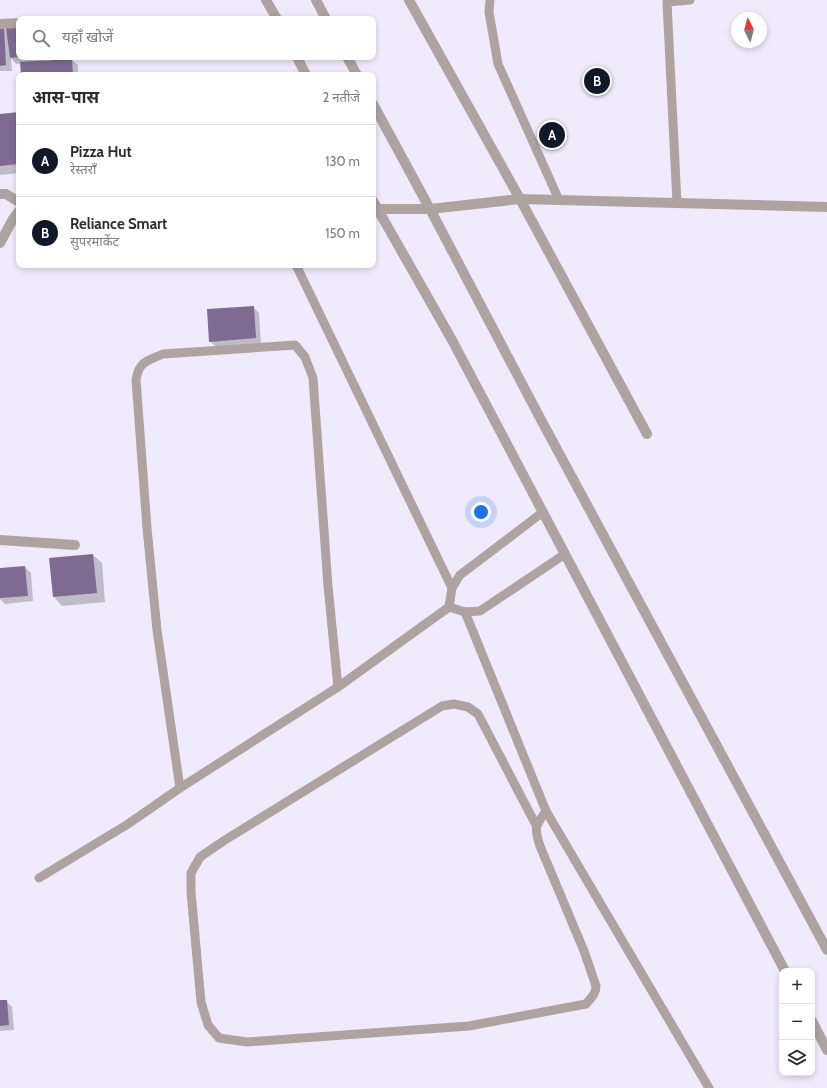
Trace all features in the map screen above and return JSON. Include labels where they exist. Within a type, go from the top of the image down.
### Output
[{"type":"street","points":[[266,0],[274,16]]},
{"type":"street","points":[[316,0],[324,16]]},
{"type":"street","points":[[409,0],[520,199],[647,434]]},
{"type":"street","points":[[0,24],[16,23]]},
{"type":"street","points":[[298,60],[304,72]]},
{"type":"street","points":[[349,60],[355,72]]},
{"type":"street","points":[[376,110],[542,423],[827,950]]},
{"type":"street","points":[[0,194],[6,194],[16,200]]},
{"type":"street","points":[[376,206],[430,210],[520,199],[827,207]]},
{"type":"street","points":[[376,209],[452,340],[783,968]]},
{"type":"street","points":[[0,243],[16,215]]},
{"type":"street","points":[[0,540],[75,545]]},
{"type":"street","points":[[815,1027],[827,1050]]},
{"type":"lane","points":[[490,0],[489,12],[498,64],[559,200]]},
{"type":"lane","points":[[677,203],[667,2],[690,0]]},
{"type":"lane","points":[[297,268],[452,588]]},
{"type":"lane","points":[[180,788],[157,630],[147,528],[136,380],[138,370],[145,362],[163,354],[296,345],[305,357],[313,378],[328,586],[338,687]]},
{"type":"lane","points":[[39,878],[128,824],[180,788],[338,687],[449,607],[452,588],[460,575],[543,512]]},
{"type":"lane","points":[[449,607],[465,612],[480,611],[565,554]]},
{"type":"lane","points":[[465,612],[546,811],[709,1088]]},
{"type":"lane","points":[[536,825],[478,714],[468,707],[454,704],[442,706],[200,857],[191,873],[191,892],[201,1002],[208,1024],[219,1038],[247,1042],[469,1026],[586,1004],[596,992],[596,986],[584,951],[536,834],[536,825],[546,811]]},
{"type":"building","points":[[0,27],[4,27],[6,65],[0,66]]},
{"type":"building","points":[[16,27],[16,57],[10,58],[6,28]]},
{"type":"building","points":[[72,60],[73,72],[21,72],[20,62]]},
{"type":"building","points":[[16,112],[16,164],[0,166],[0,114]]},
{"type":"building","points":[[254,306],[256,338],[209,342],[207,309]]},
{"type":"building","points":[[93,554],[97,593],[53,597],[49,558]]},
{"type":"building","points":[[25,566],[28,596],[0,598],[0,568]]},
{"type":"building","points":[[0,1000],[7,1000],[9,1025],[0,1026]]},
{"type":"place","name":"Reliance Smart","points":[[597,81]]},
{"type":"place","name":"Pizza Hut","points":[[552,135]]}]
